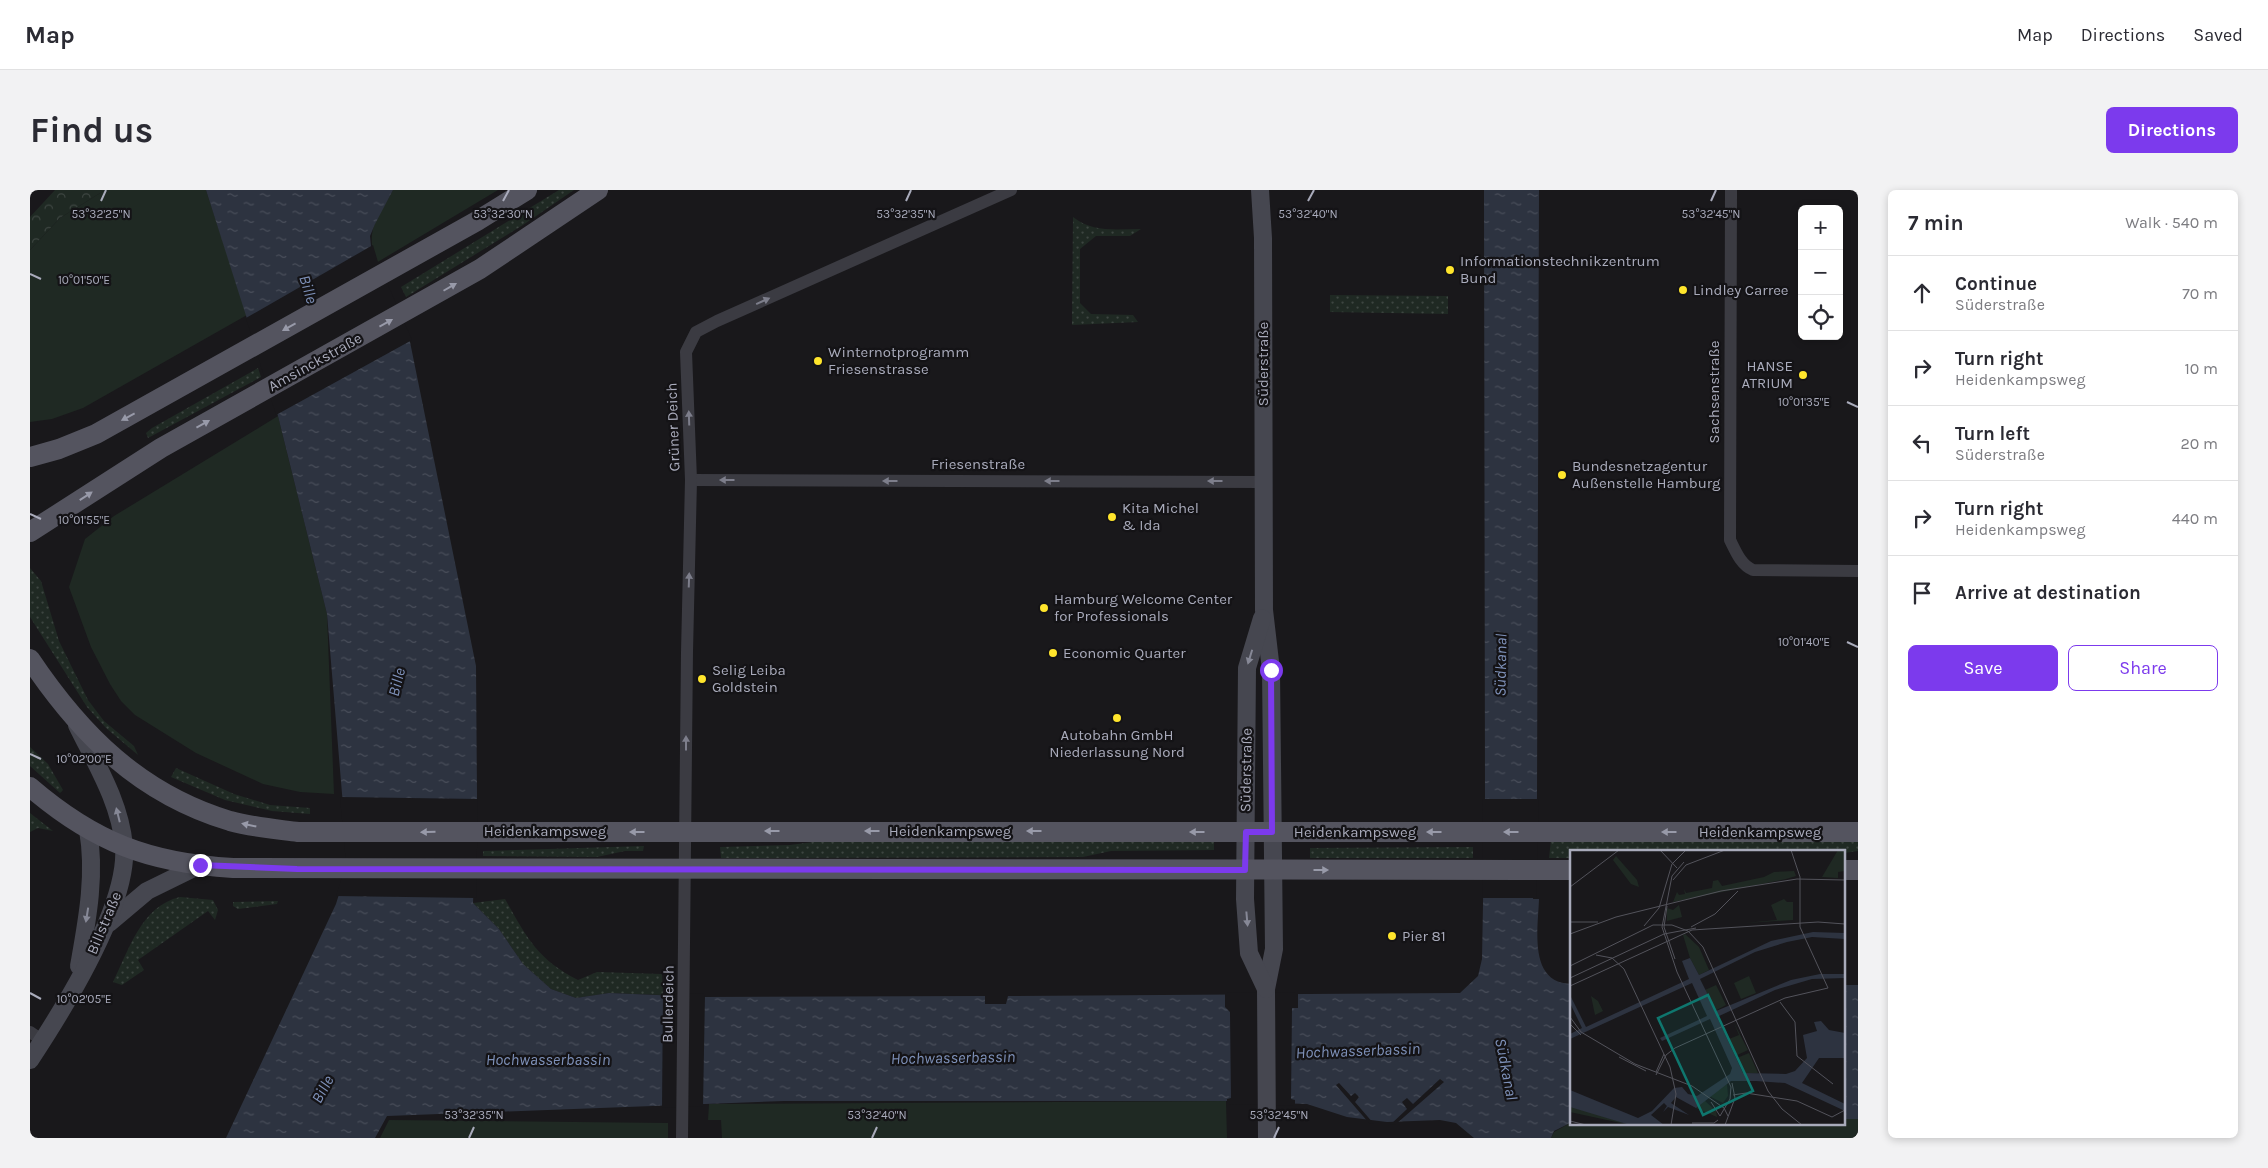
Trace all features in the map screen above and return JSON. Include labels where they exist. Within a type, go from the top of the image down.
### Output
[{"type":"main road","points":[[30,457],[59,449],[96,434],[392,269],[527,190]]},
{"type":"main road","name":"Amsinckstraße","points":[[30,532],[161,448],[408,311],[495,259],[598,190]]},
{"type":"main road","name":"Süderstraße","points":[[1260,190],[1263,238],[1264,610],[1271,670],[1274,950],[1266,989],[1267,1138]]},
{"type":"main road","name":"Süderstraße","points":[[1263,238],[1268,190]]},
{"type":"main road","name":"Süderstraße","points":[[1264,610],[1247,668],[1245,870],[1249,953],[1266,989]]},
{"type":"main road","name":"Heidenkampsweg","points":[[30,659],[76,721],[121,764],[165,793],[202,811],[231,821],[259,827],[322,833],[477,831],[1858,832]]},
{"type":"main road","name":"Billstraße","points":[[30,1060],[36,1037],[77,981],[106,925],[118,895],[124,847],[114,802],[76,721]]},
{"type":"main road","points":[[30,787],[51,805],[88,830],[124,847],[171,860],[233,868],[1570,870]]},
{"type":"main road","name":"Billstraße","points":[[77,981],[89,907],[92,866],[88,830]]},
{"type":"main road","points":[[106,925],[140,895],[200,865]]},
{"type":"street","name":"Grüner Deich","points":[[685,869],[686,652],[691,480],[686,352],[696,332],[1011,190]]},
{"type":"street","name":"Sachsenstraße","points":[[1731,190],[1730,540],[1740,560],[1753,570],[1858,571]]},
{"type":"street","name":"Friesenstraße","points":[[691,480],[1264,482]]},
{"type":"street","name":"Bullerdeich","points":[[682,1138],[685,869]]},
{"type":"green space","points":[[55,190],[105,190],[60,218],[30,250],[30,217]]},
{"type":"green space","points":[[105,190],[206,190],[247,315],[83,408],[52,419],[30,422],[30,250],[60,218]]},
{"type":"green space","points":[[393,190],[498,190],[376,263],[372,232]]},
{"type":"green space","points":[[559,190],[574,190],[523,225],[406,297],[401,287]]},
{"type":"green space","points":[[1073,217],[1089,226],[1097,228],[1141,229],[1130,236],[1096,236],[1080,249],[1080,303],[1091,314],[1133,315],[1138,322],[1072,325]]},
{"type":"green space","points":[[1330,295],[1448,296],[1448,314],[1330,312]]},
{"type":"green space","points":[[258,368],[261,377],[148,438],[146,433],[152,428]]},
{"type":"green space","points":[[278,416],[327,614],[334,794],[300,792],[263,784],[196,753],[135,715],[121,701],[110,684],[91,647],[69,587],[85,539],[114,516]]},
{"type":"green space","points":[[30,568],[41,581],[59,641],[88,700],[104,721],[134,746],[138,755],[106,728],[87,707],[30,617]]},
{"type":"green space","points":[[30,747],[48,764],[63,790],[60,793],[30,766]]},
{"type":"green space","points":[[176,768],[234,794],[270,805],[310,808],[310,814],[272,811],[225,800],[171,777]]},
{"type":"green space","points":[[30,813],[53,831],[38,828],[30,832]]},
{"type":"green space","points":[[851,837],[1214,841],[1214,850],[1111,851],[1083,857],[721,858],[720,847],[790,845]]},
{"type":"green space","points":[[1551,840],[1858,842],[1858,851],[1846,853],[1846,850],[1570,850],[1570,858],[1549,858]]},
{"type":"green space","points":[[644,846],[643,851],[625,851],[597,857],[483,856],[483,851]]},
{"type":"green space","points":[[1473,847],[1473,858],[1310,858],[1310,848]]},
{"type":"green space","points":[[180,897],[213,900],[218,910],[215,920],[208,911],[138,960],[144,970],[122,985],[113,982],[131,943],[146,919],[167,902]]},
{"type":"green space","points":[[505,899],[534,946],[552,964],[564,972],[578,980],[597,972],[662,974],[663,995],[609,993],[576,998],[551,989],[523,964],[499,929],[473,903]]},
{"type":"green space","points":[[278,901],[277,904],[238,909],[233,906],[233,902]]},
{"type":"green space","name":"Hochwasserbassin","points":[[1226,1101],[1227,1138],[722,1138],[721,1120],[708,1120],[709,1104]]},
{"type":"green space","points":[[1846,1119],[1858,1119],[1858,1138],[1551,1138],[1554,1132],[1570,1123],[1570,1126],[1846,1126]]},
{"type":"green space","points":[[389,1120],[668,1123],[668,1138],[380,1138]]},
{"type":"water","points":[[206,190],[393,190],[370,236],[371,246],[376,263],[410,342],[476,666],[477,797],[473,903],[499,929],[523,964],[551,989],[576,998],[609,993],[704,997],[985,996],[985,1004],[1006,1004],[1008,996],[1460,993],[1478,976],[1482,959],[1485,796],[1484,190],[1539,190],[1537,797],[1533,899],[1539,899],[1537,939],[1542,965],[1548,975],[1558,982],[1570,984],[1570,1123],[1554,1131],[1551,1138],[1474,1138],[1456,1123],[1440,1120],[1387,1122],[1347,1117],[1307,1104],[1226,1101],[784,1101],[387,1116],[375,1138],[226,1138],[336,904],[348,865],[327,614],[278,416]]},
{"type":"water","points":[[1846,985],[1858,985],[1858,1119],[1846,1119]]},
{"type":"pier","points":[[373,245],[378,262],[412,340],[276,415],[246,318]]},
{"type":"pier","points":[[340,797],[478,799],[476,898],[336,896],[346,864]]},
{"type":"pier","points":[[1483,799],[1539,799],[1536,897],[1538,898],[1482,898]]},
{"type":"pier","points":[[1298,992],[1298,1008],[1292,1008],[1291,1099],[1295,1100],[1295,1106],[1227,1104],[1227,1099],[1231,1098],[1230,1012],[1225,1007],[1225,993]]},
{"type":"pier","points":[[663,993],[705,994],[703,1106],[662,1108]]},
{"type":"pier","points":[[1440,1079],[1444,1082],[1396,1124],[1390,1125],[1407,1109],[1402,1102],[1407,1098],[1413,1104]]},
{"type":"pier","points":[[1339,1083],[1351,1096],[1355,1093],[1359,1097],[1355,1102],[1374,1124],[1369,1123],[1336,1085]]},
{"type":"place","name":"Informationstechnikzentrum Bund","points":[[1450,270]]},
{"type":"place","name":"Lindley Carree","points":[[1683,290]]},
{"type":"place","name":"Winternotprogramm Friesenstrasse","points":[[818,361]]},
{"type":"place","name":"HANSE ATRIUM","points":[[1803,375]]},
{"type":"place","name":"Bundesnetzagentur Außenstelle Hamburg","points":[[1562,475]]},
{"type":"place","name":"Kita Michel & Ida","points":[[1112,517]]},
{"type":"place","name":"Hamburg Welcome Center for Professionals","points":[[1044,608]]},
{"type":"place","name":"Economic Quarter","points":[[1053,653]]},
{"type":"place","name":"Selig Leiba Goldstein","points":[[702,679]]},
{"type":"place","name":"Autobahn GmbH Niederlassung Nord","points":[[1117,718]]},
{"type":"place","name":"Pier 81","points":[[1392,936]]},
{"type":"route","points":[[200,865],[233,868],[297,869],[1245,870],[1246,832],[1272,832],[1271,670]]},
{"type":"water label","name":"Bille","points":[[309,289]]},
{"type":"water label","name":"Südkanal","points":[[1500,665]]},
{"type":"water label","name":"Bille","points":[[396,682]]},
{"type":"water label","name":"Südkanal","points":[[1507,1069]]},
{"type":"water label","name":"Bille","points":[[322,1089]]}]
